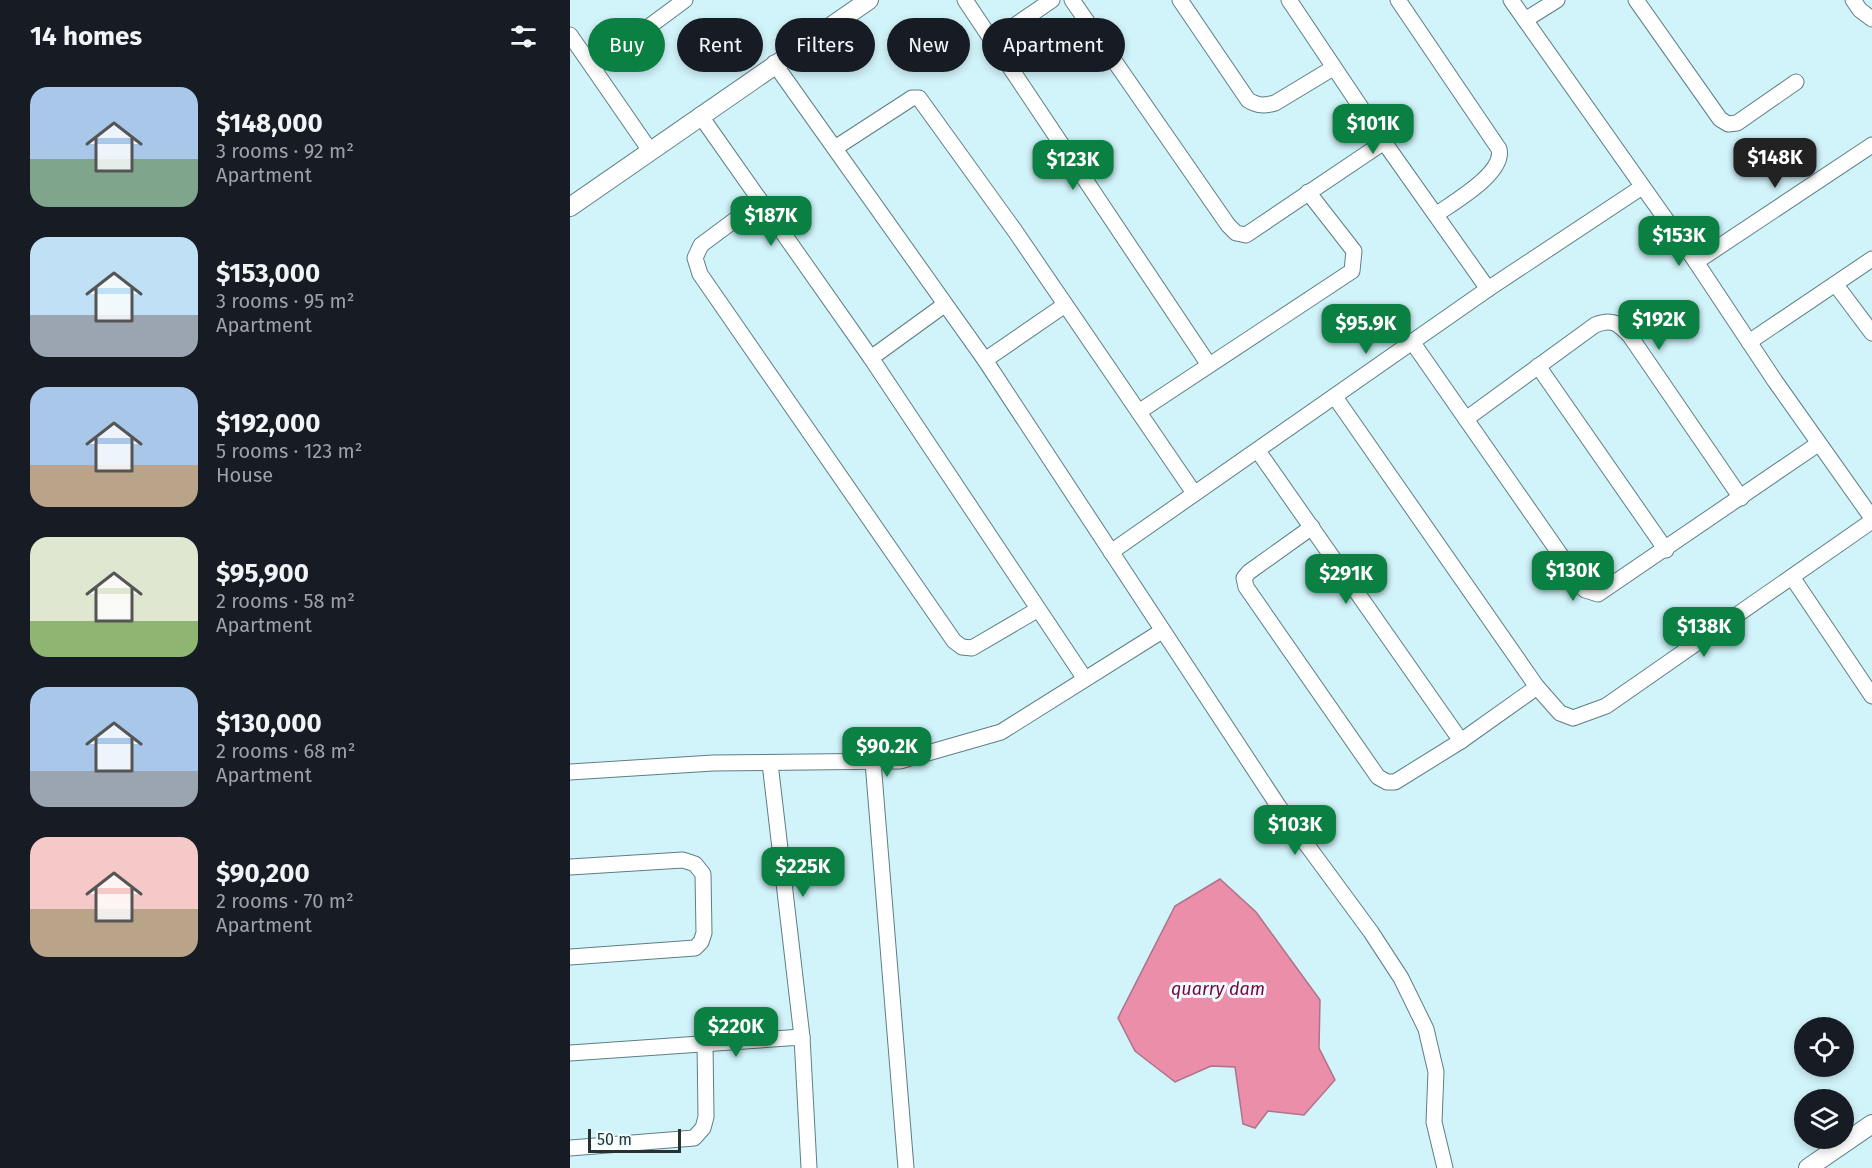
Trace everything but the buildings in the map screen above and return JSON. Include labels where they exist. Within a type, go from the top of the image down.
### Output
[{"type":"street","points":[[660,18],[684,0]]},
{"type":"street","points":[[570,207],[774,63],[870,0]]},
{"type":"street","points":[[964,0],[982,26]]},
{"type":"street","points":[[1026,18],[1052,0]]},
{"type":"street","points":[[1072,0],[1228,225],[1236,233],[1246,235],[1384,142]]},
{"type":"street","points":[[1180,0],[1248,100],[1255,104],[1264,106],[1275,103],[1333,68]]},
{"type":"street","points":[[1289,0],[1333,68],[1488,289]]},
{"type":"street","points":[[1398,0],[1499,149],[1501,156],[1495,170],[1437,214]]},
{"type":"street","points":[[1335,397],[1537,687],[1560,713],[1574,718],[1606,706],[1872,519],[1818,444],[1696,262],[1511,0]]},
{"type":"street","points":[[1525,20],[1557,0]]},
{"type":"street","points":[[1636,0],[1720,119],[1728,124],[1737,123],[1796,82]]},
{"type":"street","points":[[1853,0],[1860,10],[1872,19]]},
{"type":"street","points":[[570,35],[588,61]]},
{"type":"street","points":[[774,63],[985,360],[1161,631],[1280,807],[1371,932],[1401,978],[1426,1029],[1436,1072],[1434,1122],[1445,1168]]},
{"type":"street","points":[[596,72],[651,152]]},
{"type":"street","points":[[1013,72],[1209,364]]},
{"type":"street","points":[[835,148],[912,98],[920,98],[1140,411],[1194,493]]},
{"type":"street","points":[[700,115],[759,202],[871,358],[1085,679]]},
{"type":"street","points":[[1696,262],[1872,145]]},
{"type":"street","points":[[1111,552],[1488,289],[1642,187]]},
{"type":"street","points":[[1140,411],[1352,271],[1354,251],[1308,192]]},
{"type":"street","points":[[759,202],[701,244],[695,258],[706,284],[954,641],[962,647],[972,648],[1037,609]]},
{"type":"street","points":[[1749,342],[1872,259]]},
{"type":"street","points":[[1836,285],[1872,333]]},
{"type":"street","points":[[871,358],[945,305]]},
{"type":"street","points":[[985,360],[1065,305]]},
{"type":"street","points":[[1466,419],[1595,325],[1606,321],[1615,322],[1630,336],[1741,498]]},
{"type":"street","points":[[1413,343],[1585,590],[1598,594],[1666,550],[1818,444]]},
{"type":"street","points":[[1538,366],[1666,550]]},
{"type":"street","points":[[1258,451],[1461,741]]},
{"type":"street","points":[[1312,527],[1249,572],[1244,578],[1246,587],[1378,777],[1387,783],[1395,782],[1461,741],[1537,687]]},
{"type":"street","points":[[1792,577],[1872,696]]},
{"type":"street","points":[[570,772],[713,763],[900,761],[1001,732],[1161,631]]},
{"type":"street","points":[[873,762],[906,1168]]},
{"type":"street","points":[[770,763],[802,1037],[809,1168]]},
{"type":"street","points":[[570,867],[684,860],[695,864],[703,874],[704,933],[701,942],[695,948],[570,957]]},
{"type":"street","points":[[570,1053],[802,1037]]},
{"type":"street","points":[[570,1148],[694,1138],[703,1128],[706,1117],[705,1043]]},
{"type":"street","points":[[1808,1168],[1872,1124]]},
{"type":"water","name":"quarry dam","points":[[1220,879],[1256,912],[1320,1000],[1319,1048],[1335,1080],[1304,1115],[1268,1111],[1255,1128],[1243,1124],[1235,1067],[1211,1066],[1175,1082],[1135,1051],[1118,1018],[1175,906]]}]
